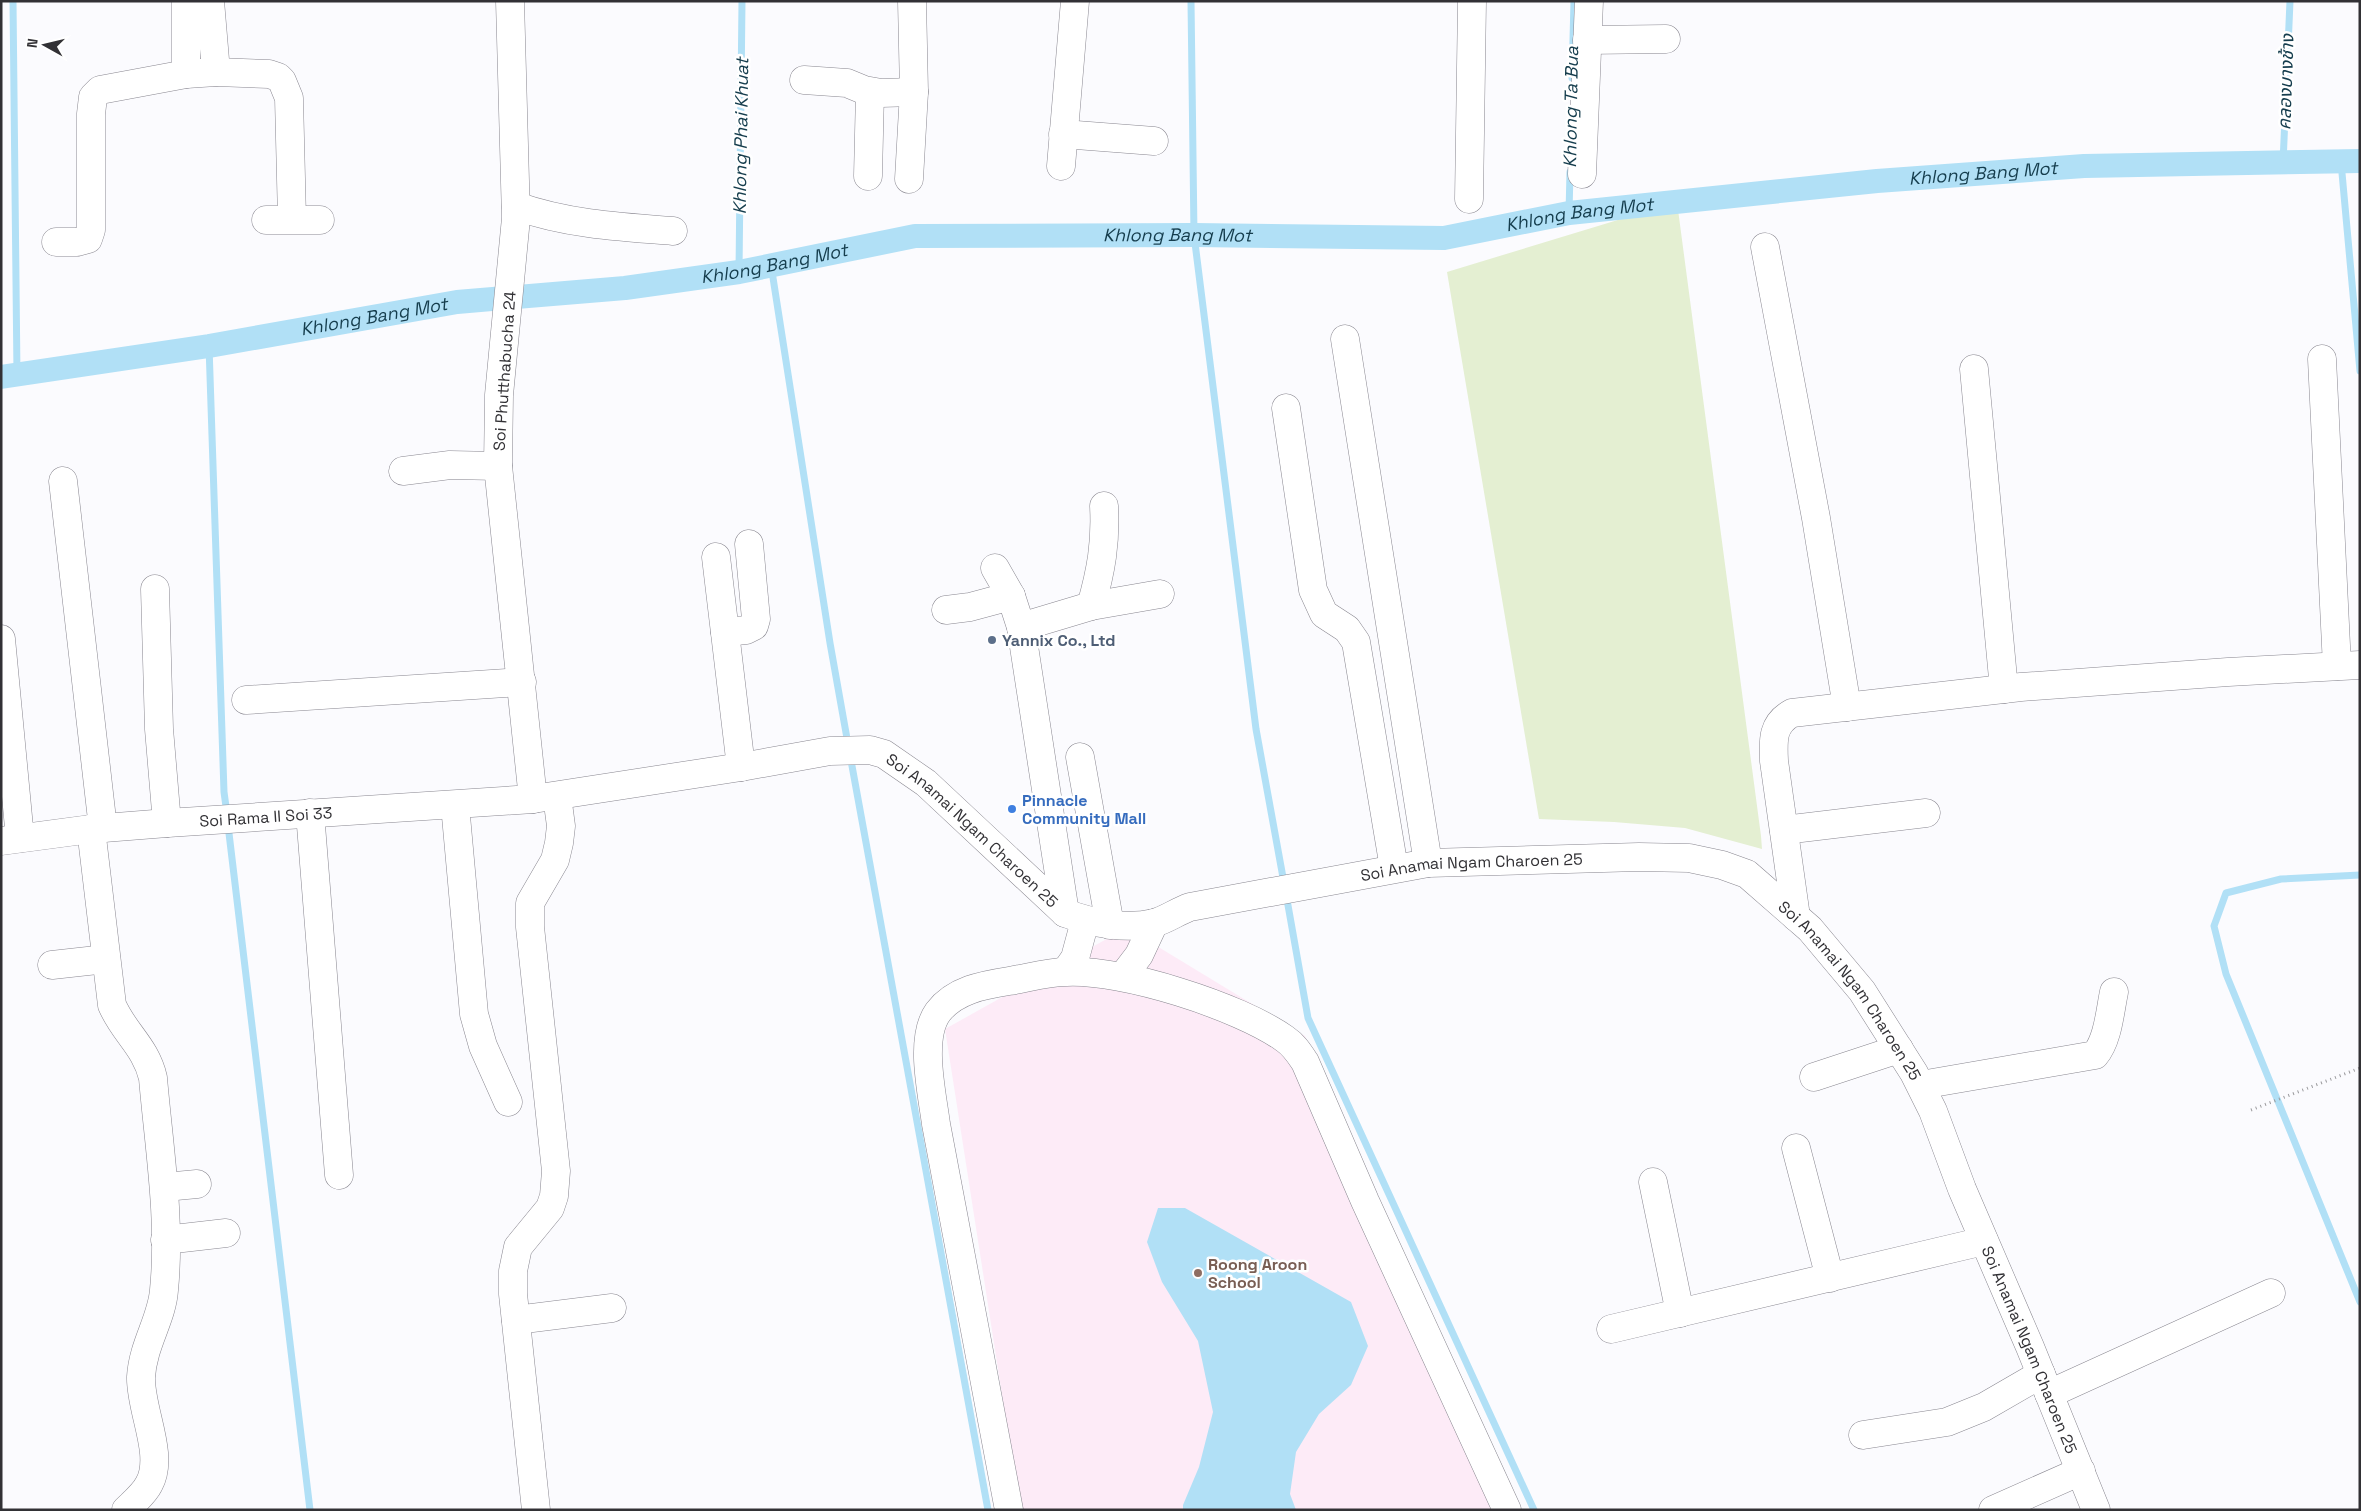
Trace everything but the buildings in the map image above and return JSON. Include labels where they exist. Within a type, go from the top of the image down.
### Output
[{"type":"street","points":[[186,1],[186,74]]},
{"type":"street","points":[[210,1],[216,72]]},
{"type":"street","name":"Soi Phutthabucha 24","points":[[510,1],[516,212],[500,395],[498,466],[522,682],[572,849],[567,866],[547,908],[530,927],[556,1171],[554,1196],[550,1208],[518,1247],[513,1271],[516,1320]]},
{"type":"street","points":[[909,179],[914,92],[912,1]]},
{"type":"street","points":[[1061,166],[1075,1]]},
{"type":"street","points":[[1469,199],[1472,1]]},
{"type":"street","points":[[1582,174],[1589,1]]},
{"type":"street","points":[[1587,40],[1666,39]]},
{"type":"street","points":[[56,242],[88,239],[92,230],[90,114],[93,97],[100,90],[186,74],[216,72],[269,74],[278,77],[286,87],[289,98],[279,220],[320,220]]},
{"type":"street","points":[[804,80],[847,84],[870,92],[914,92]]},
{"type":"street","points":[[868,176],[870,92]]},
{"type":"street","points":[[1063,134],[1154,141]]},
{"type":"street","points":[[516,212],[574,223],[673,231]]},
{"type":"street","points":[[1765,247],[1816,518],[1846,707]]},
{"type":"street","points":[[1345,339],[1428,863]]},
{"type":"street","points":[[1796,917],[1773,744],[1777,726],[1782,719],[1792,714],[2004,689],[2228,672],[2348,666],[2322,359]]},
{"type":"street","points":[[1974,369],[2004,689]]},
{"type":"street","points":[[1286,408],[1313,590],[1324,614],[1346,629],[1356,642],[1394,868]]},
{"type":"street","points":[[403,471],[450,466],[498,466]]},
{"type":"street","points":[[63,482],[97,828],[106,959],[112,1005],[119,1022],[133,1036],[149,1062],[153,1078],[165,1187],[164,1291],[144,1355],[141,1377],[142,1400],[154,1455],[154,1471],[149,1485],[126,1510]]},
{"type":"street","points":[[1091,606],[1100,576],[1105,548],[1104,506]]},
{"type":"street","points":[[725,632],[746,630],[754,626],[756,619],[749,544]]},
{"type":"street","points":[[716,558],[741,768]]},
{"type":"street","points":[[995,568],[1011,596],[1021,627],[1087,920]]},
{"type":"street","points":[[155,589],[159,729],[168,823]]},
{"type":"street","points":[[1021,627],[1091,606],[1160,594]]},
{"type":"street","points":[[946,610],[970,607],[1011,596]]},
{"type":"street","points":[[1,639],[11,839]]},
{"type":"street","points":[[246,700],[522,682]]},
{"type":"street","name":"Soi Anamai Ngam Charoen 25","points":[[556,796],[741,768],[830,751],[870,750],[884,754],[926,783],[1087,920],[1154,923],[1190,907],[1428,863],[1589,857],[1689,858],[1722,864],[1747,874],[1810,929],[1862,990],[1920,1085],[1933,1111],[1984,1241],[2081,1470],[2096,1510]]},
{"type":"street","points":[[1066,972],[1078,950],[1087,920],[1080,757]]},
{"type":"street","name":"Soi Rama II Soi 33","points":[[11,839],[97,828],[455,805],[556,796]]},
{"type":"street","points":[[455,805],[474,1014],[483,1046],[508,1102]]},
{"type":"street","points":[[1784,830],[1926,813]]},
{"type":"street","points":[[310,814],[339,1175]]},
{"type":"street","points":[[1123,976],[1139,955],[1154,923]]},
{"type":"street","points":[[52,965],[106,959]]},
{"type":"street","points":[[1008,1510],[936,1124],[929,1070],[928,1035],[938,1013],[967,990],[1066,972],[1123,976],[1208,1002],[1246,1016],[1295,1047],[1305,1062],[1365,1201],[1507,1510]]},
{"type":"street","points":[[1920,1085],[2095,1055],[2107,1025],[2114,992]]},
{"type":"street","points":[[1814,1077],[1899,1048]]},
{"type":"street","points":[[1796,1148],[1830,1278]]},
{"type":"street","points":[[1653,1182],[1680,1313]]},
{"type":"street","points":[[165,1187],[197,1184]]},
{"type":"street","points":[[165,1240],[226,1233]]},
{"type":"street","points":[[1612,1329],[1984,1241]]},
{"type":"street","points":[[1863,1436],[1947,1422],[2271,1293]]},
{"type":"street","points":[[536,1510],[516,1320],[612,1308]]},
{"type":"street","points":[[1993,1510],[2081,1470]]},
{"type":"path","points":[[2251,1110],[2360,1068]]},
{"type":"shaded area","name":"Roong Aroon School","points":[[1137,934],[1305,1036],[1520,1510],[1020,1510],[945,1029],[1112,936]]},
{"type":"green space","points":[[1677,202],[1762,849],[1685,828],[1614,822],[1539,819],[1447,272]]},
{"type":"water","points":[[1158,1208],[1185,1208],[1351,1302],[1368,1346],[1351,1385],[1319,1414],[1296,1452],[1290,1494],[1296,1510],[1183,1510],[1183,1505],[1199,1467],[1213,1412],[1198,1341],[1162,1282],[1147,1242]]},
{"type":"waterway","points":[[13,1],[17,375]]},
{"type":"waterway","name":"Khlong Phai Khuat","points":[[739,272],[742,1]]},
{"type":"waterway","points":[[1191,1],[1194,235],[1256,729],[1284,883]]},
{"type":"waterway","name":"Khlong Ta Bua","points":[[1572,78],[1574,1]]},
{"type":"waterway","name":"คลองบางช้าง","points":[[2283,163],[2290,1]]},
{"type":"waterway","name":"Khlong Bang Mot","points":[[1,377],[209,346],[457,302],[625,288],[739,272],[915,236],[1194,235],[1444,238],[1569,213],[1877,181],[2084,166],[2360,161]]},
{"type":"waterway","points":[[2341,162],[2360,371]]},
{"type":"waterway","name":"Khlong Ta Bua","points":[[1569,213],[1570,172]]},
{"type":"waterway","points":[[771,265],[830,643],[848,744]]},
{"type":"waterway","points":[[209,346],[224,792],[227,814]]},
{"type":"waterway","points":[[850,755],[988,1510]]},
{"type":"waterway","points":[[228,825],[310,1510]]},
{"type":"waterway","points":[[2360,875],[2281,879],[2226,893],[2214,926],[2226,974],[2360,1302]]},
{"type":"waterway","points":[[1286,894],[1308,1018],[1534,1510]]},
{"type":"place","name":"Yannix Co., Ltd","points":[[992,640]]},
{"type":"place","name":"Pinnacle Community Mall","points":[[1012,809]]},
{"type":"place","name":"Roong Aroon School","points":[[1198,1273]]}]
